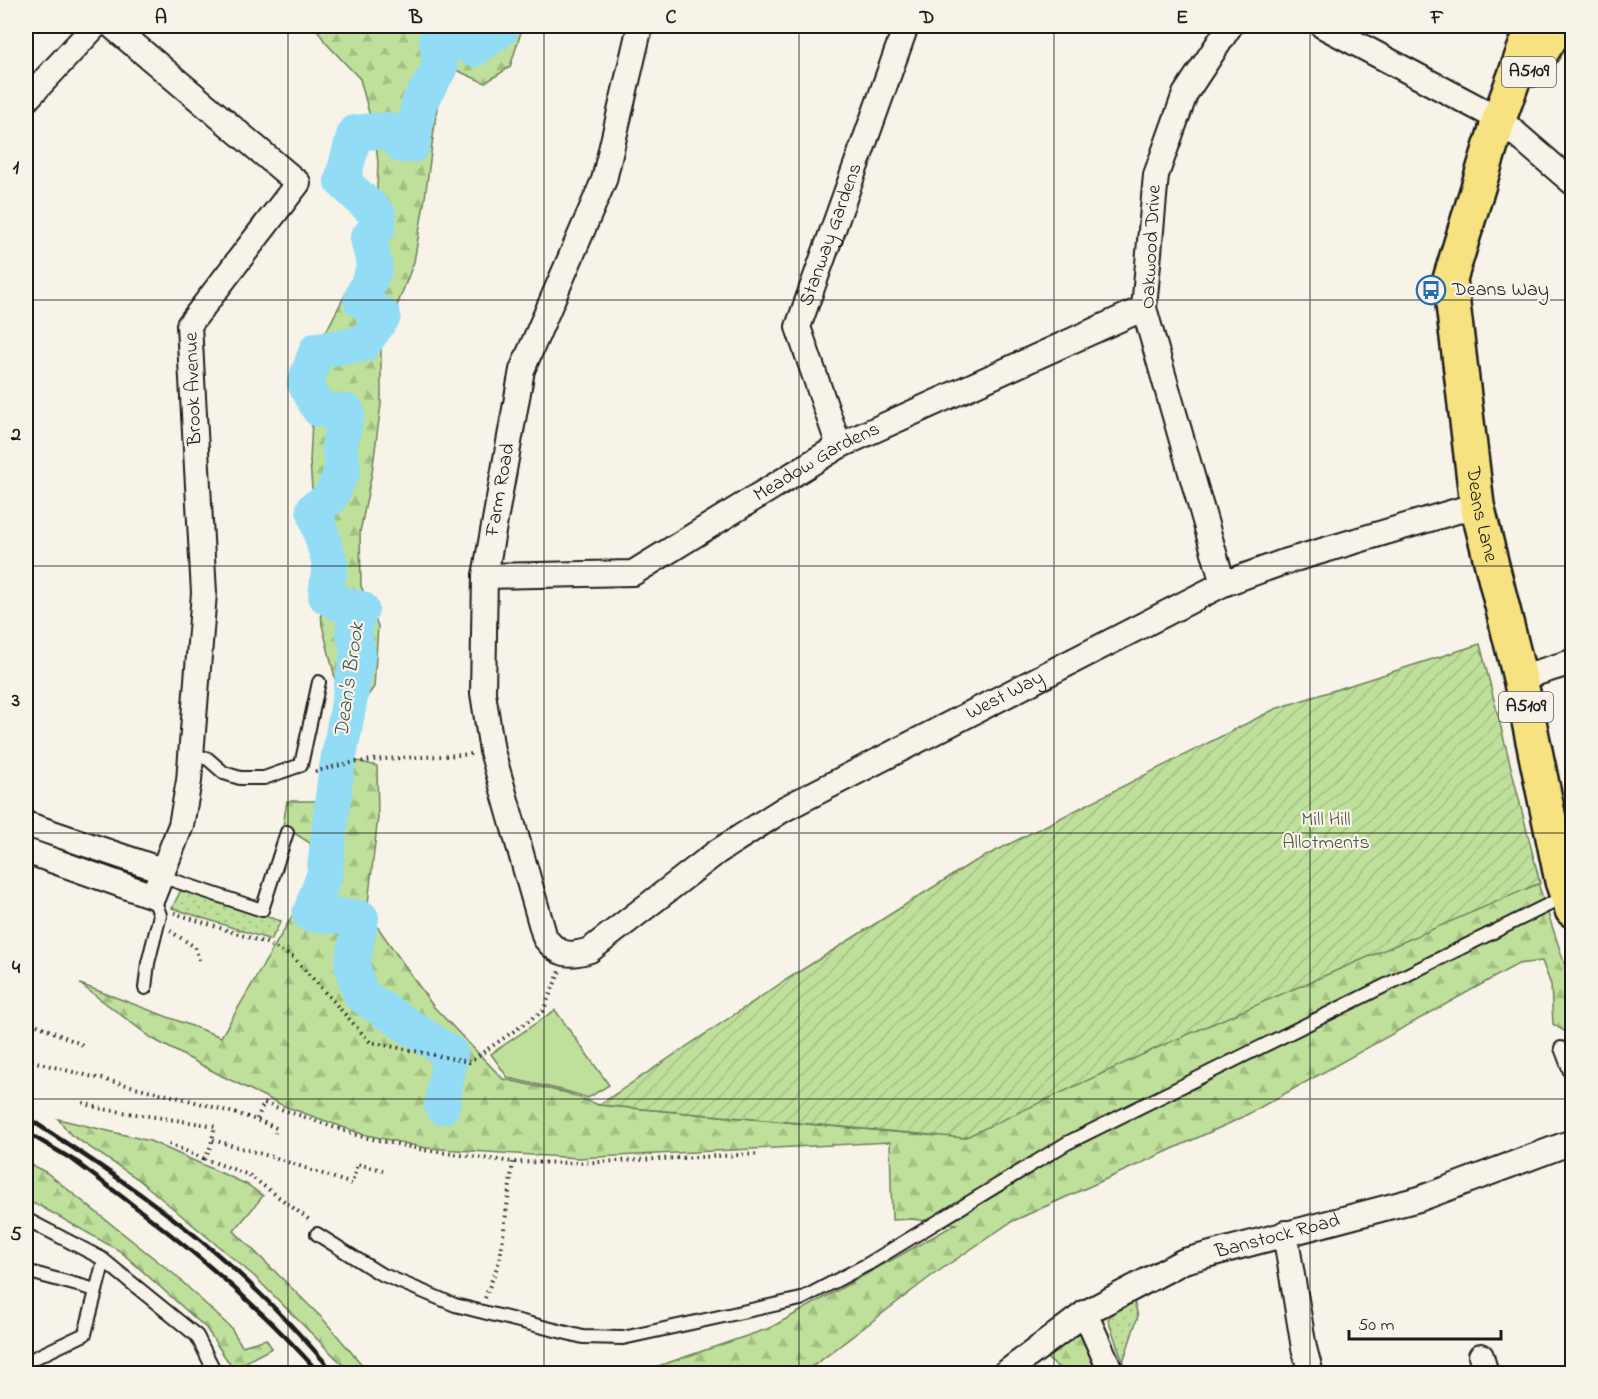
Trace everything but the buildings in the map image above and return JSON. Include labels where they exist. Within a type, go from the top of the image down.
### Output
[{"type":"main road","name":"Deans Lane","points":[[1533,26],[1499,119],[1450,279],[1477,505],[1520,678],[1562,881],[1570,903]]},
{"type":"main road","name":"Deans Lane","points":[[1499,119],[1558,26]]},
{"type":"street","points":[[26,100],[95,26]]},
{"type":"street","name":"Brook Avenue","points":[[112,26],[298,183],[189,325],[204,592],[191,754],[181,825],[159,889]]},
{"type":"street","name":"Farm Road","points":[[568,954],[554,949],[545,938],[492,751],[483,693],[485,576],[522,370],[604,180],[640,26]]},
{"type":"street","name":"Stanway Gardens","points":[[839,446],[798,327],[906,26]]},
{"type":"street","name":"Oakwood Drive","points":[[1223,584],[1144,308],[1156,175],[1185,94],[1230,26]]},
{"type":"street","points":[[1323,26],[1499,119],[1572,182]]},
{"type":"street","name":"Meadow Gardens","points":[[485,576],[633,573],[839,446],[1144,308]]},
{"type":"street","name":"West Way","points":[[568,954],[590,950],[717,852],[784,809],[1223,584],[1281,563],[1477,505]]},
{"type":"street","points":[[1520,678],[1572,662]]},
{"type":"street","points":[[26,824],[159,889]]},
{"type":"street","points":[[26,851],[159,889]]},
{"type":"street","name":"Banstock Road","points":[[1004,1374],[1085,1313],[1184,1261],[1419,1199],[1572,1142]]},
{"type":"street","points":[[1285,1233],[1304,1348],[1311,1374]]},
{"type":"street","points":[[1085,1313],[1112,1374]]},
{"type":"lane","points":[[191,754],[208,759],[224,773],[240,778],[264,778],[302,765],[319,682]]},
{"type":"lane","points":[[145,988],[159,889],[262,910],[287,832]]},
{"type":"lane","points":[[317,1234],[379,1273],[454,1305],[583,1337],[623,1338],[801,1299],[868,1264],[1067,1143],[1570,903]]},
{"type":"lane","points":[[1561,1048],[1572,1077]]},
{"type":"lane","points":[[26,1219],[104,1260],[197,1336],[216,1374]]},
{"type":"lane","points":[[26,1362],[85,1334],[104,1260]]},
{"type":"lane","points":[[26,1271],[96,1290]]},
{"type":"path","points":[[308,774],[340,763],[492,751]]},
{"type":"path","points":[[159,889],[170,912],[266,943],[294,958],[370,1042],[469,1062],[543,1011],[568,954]]},
{"type":"path","points":[[159,889],[173,933],[195,948],[199,960]]},
{"type":"path","points":[[26,1021],[85,1046]]},
{"type":"path","points":[[26,1059],[257,1119],[276,1128],[275,1133]]},
{"type":"path","points":[[83,1103],[102,1109],[215,1126],[213,1140],[205,1159]]},
{"type":"path","points":[[257,1119],[264,1103],[359,1136],[424,1150],[513,1162],[595,1162],[760,1154]]},
{"type":"path","points":[[213,1140],[276,1158],[352,1184],[357,1164],[383,1170]]},
{"type":"path","points":[[170,1144],[249,1175],[313,1222],[317,1234]]},
{"type":"path","points":[[479,1311],[501,1259],[513,1162]]},
{"type":"green space","points":[[315,26],[523,26],[510,67],[485,83],[456,70],[438,100],[414,262],[381,347],[381,404],[372,473],[360,532],[361,586],[378,626],[374,687],[353,716],[337,686],[322,625],[310,462],[315,353],[375,237],[378,163],[375,135],[360,79],[325,42]]},
{"type":"green space","name":"Mill Hill Allotments","points":[[1480,644],[1540,883],[1161,1046],[964,1138],[599,1105],[786,980],[970,864],[1275,709]]},
{"type":"green space","points":[[346,758],[377,766],[378,817],[367,912],[433,1006],[503,1079],[567,1093],[599,1105],[937,1136],[1523,837],[1572,987],[1572,1040],[1569,1034],[1553,1024],[1551,985],[1542,961],[1518,964],[1241,1118],[1011,1222],[930,1277],[816,1364],[800,1373],[635,1374],[770,1328],[956,1224],[911,1219],[892,1220],[890,1142],[578,1158],[426,1148],[362,1134],[284,1106],[222,1076],[153,1039],[80,984],[221,1037],[314,879],[310,843],[283,826],[287,801],[322,801]]},
{"type":"green space","points":[[26,832],[135,872],[135,876],[132,878],[26,844]]},
{"type":"green space","points":[[181,890],[281,921],[271,940],[172,908]]},
{"type":"green space","points":[[555,1010],[609,1085],[588,1098],[508,1078],[491,1054]]},
{"type":"green space","points":[[58,1119],[150,1141],[248,1185],[263,1196],[234,1231],[323,1319],[369,1373],[351,1373],[254,1276],[138,1179],[71,1135]]},
{"type":"green space","points":[[26,1162],[47,1173],[175,1275],[231,1328],[242,1346],[266,1339],[272,1348],[233,1369],[206,1328],[120,1251],[40,1206],[26,1201]]},
{"type":"green space","points":[[1134,1301],[1138,1316],[1123,1362],[1108,1320],[1112,1312]]},
{"type":"green space","points":[[1071,1335],[1082,1335],[1095,1371],[1067,1372],[1045,1356]]},
{"type":"waterway","name":"Dean's Brook","points":[[442,1106],[450,1053],[361,995],[352,965],[361,918],[310,914],[324,876],[336,773],[358,653],[353,631],[361,609],[340,604],[326,596],[330,564],[314,509],[330,498],[343,469],[339,446],[347,412],[319,409],[305,383],[317,350],[363,344],[383,316],[361,300],[375,267],[368,238],[378,227],[378,215],[342,181],[355,133],[388,130],[402,145],[412,145],[419,103],[440,67],[437,40],[444,30],[474,49],[500,30],[498,26]]},
{"type":"railway","points":[[26,1117],[147,1199],[216,1253],[278,1311],[335,1374]]},
{"type":"railway","points":[[26,1132],[80,1164]]},
{"type":"railway","points":[[73,1160],[202,1260],[263,1315],[320,1374]]},
{"type":"place","name":"Deans Way","points":[[1431,290]]}]
